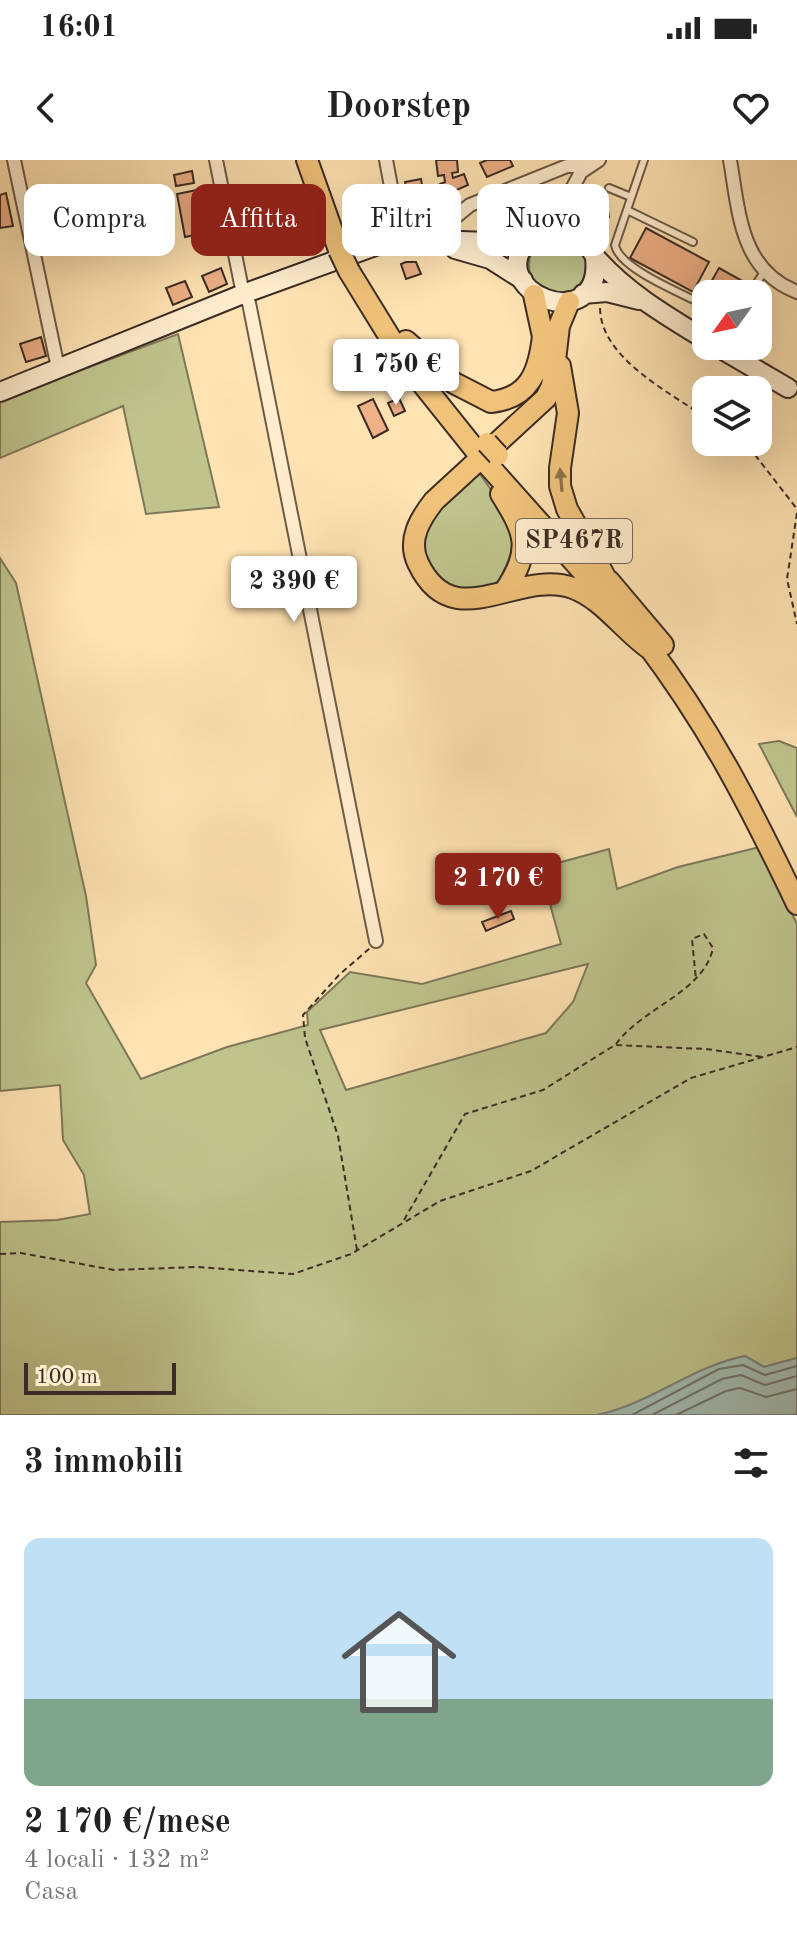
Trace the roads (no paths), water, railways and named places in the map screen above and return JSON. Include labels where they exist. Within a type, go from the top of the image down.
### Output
[{"type":"main road","name":"SP467R","points":[[307,160],[320,204],[405,362],[650,649],[712,736],[742,789],[797,904]]},
{"type":"main road","points":[[461,250],[490,259],[550,303],[607,292],[642,301]]},
{"type":"main road","points":[[0,392],[243,294],[354,256]]},
{"type":"main road","points":[[520,256],[528,288],[551,331],[568,405],[560,486],[567,509],[604,575]]},
{"type":"main road","points":[[406,341],[421,350],[454,383],[491,402],[516,397],[527,387],[551,331],[584,298],[595,273],[595,257]]},
{"type":"main road","points":[[595,257],[642,301],[692,331]]},
{"type":"main road","name":"SP467R","points":[[354,268],[488,457],[604,575],[686,675],[714,715],[797,875]]},
{"type":"main road","points":[[551,331],[546,378],[530,415],[434,501],[419,521],[414,539],[416,557],[424,575],[439,591],[475,601],[531,584],[556,583],[576,589],[604,608],[650,649]]},
{"type":"main road","points":[[740,360],[788,388]]},
{"type":"main road","points":[[488,457],[499,490],[521,526],[525,551],[505,591]]},
{"type":"street","points":[[14,160],[58,368]]},
{"type":"street","points":[[216,160],[243,294],[249,303],[376,941]]},
{"type":"street","points":[[386,160],[390,184]]},
{"type":"street","points":[[730,160],[743,235],[755,261],[797,292]]},
{"type":"street","points":[[461,212],[470,205],[567,166],[593,163]]},
{"type":"street","points":[[576,184],[593,163]]},
{"type":"street","points":[[550,175],[563,173],[572,184]]},
{"type":"lane","points":[[644,160],[615,245],[620,259],[692,298]]},
{"type":"lane","points":[[609,188],[631,197]]},
{"type":"lane","points":[[627,210],[693,242]]},
{"type":"lane","points":[[759,280],[765,270]]},
{"type":"water","points":[[745,1356],[764,1367],[797,1358],[797,1415],[597,1415],[635,1403],[707,1368]]}]
